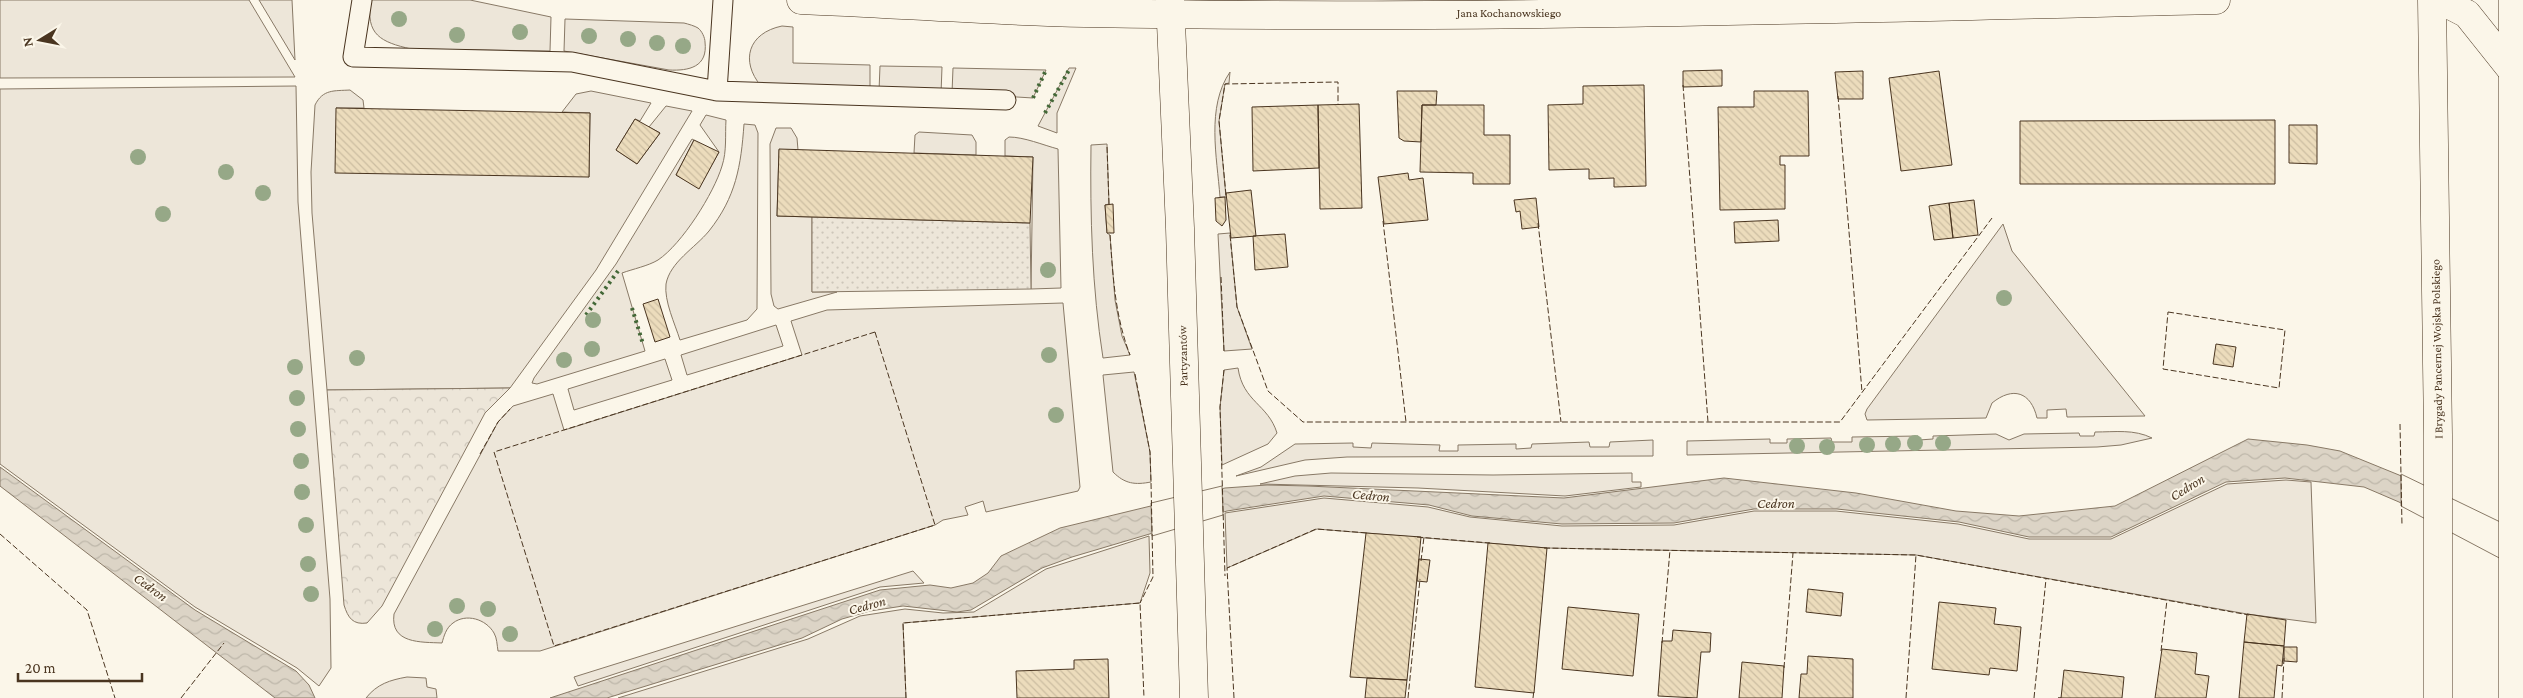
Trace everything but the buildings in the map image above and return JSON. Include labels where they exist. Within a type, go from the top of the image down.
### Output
[{"type":"street","name":"Jana Kochanowskiego","points":[[801,0],[1080,12],[1170,7],[1713,6],[2216,0]]},
{"type":"street","name":"I Brygady Pancernej Wojska Polskiego","points":[[2432,0],[2438,435],[2438,698]]},
{"type":"street","points":[[2440,0],[2467,14],[2514,73]]},
{"type":"street","points":[[2512,0],[2514,73],[2513,698]]},
{"type":"street","name":"Partyzantów","points":[[1170,7],[1186,441],[1188,577],[1194,698]]},
{"type":"lane","points":[[362,0],[353,57],[572,62],[717,91],[1006,100]]},
{"type":"lane","points":[[717,91],[723,0]]},
{"type":"green space","points":[[0,0],[249,0],[295,77],[0,78]]},
{"type":"green space","points":[[259,0],[292,0],[295,60]]},
{"type":"green space","points":[[371,0],[470,0],[551,17],[550,51],[411,49],[400,46],[384,40],[373,29],[370,21]]},
{"type":"green space","points":[[565,19],[684,23],[697,27],[701,31],[705,50],[703,57],[696,66],[683,70],[669,70],[564,51]]},
{"type":"green space","points":[[782,26],[793,27],[793,63],[870,65],[870,91],[761,86],[754,77],[751,67],[749,58],[751,49],[761,35]]},
{"type":"green space","points":[[880,66],[942,67],[941,94],[879,91]]},
{"type":"green space","points":[[953,68],[1046,70],[1033,98],[952,93]]},
{"type":"green space","points":[[1069,68],[1076,68],[1057,113],[1057,133],[1038,126]]},
{"type":"green space","points":[[1230,72],[1229,83],[1225,84],[1219,121],[1226,197],[1220,197],[1215,116],[1223,86]]},
{"type":"green space","points":[[296,86],[298,202],[330,599],[331,668],[319,686],[297,668],[195,607],[0,464],[0,89]]},
{"type":"green space","points":[[350,90],[363,100],[364,108],[336,108],[589,177],[590,113],[562,112],[576,94],[591,91],[651,103],[640,121],[635,119],[616,150],[637,164],[660,133],[649,127],[666,106],[692,111],[596,270],[510,388],[327,390],[312,213],[311,172],[315,105],[325,93]]},
{"type":"green space","points":[[706,115],[726,120],[724,160],[712,190],[687,230],[667,252],[654,262],[622,273],[645,351],[537,384],[532,383],[616,264],[692,139],[694,140],[676,175],[699,188],[719,152],[700,125]]},
{"type":"green space","points":[[744,124],[755,125],[758,133],[757,309],[747,320],[680,340],[668,305],[666,284],[668,276],[678,262],[709,231],[725,206],[736,180]]},
{"type":"green space","points":[[776,128],[791,128],[797,138],[798,150],[779,150],[777,216],[812,217],[812,292],[837,292],[778,309],[774,306],[771,294],[770,144]]},
{"type":"green space","points":[[919,132],[972,135],[976,142],[976,155],[914,153],[915,135]]},
{"type":"green space","points":[[1009,137],[1058,149],[1061,288],[1031,289],[1033,157],[1005,156],[1005,140]]},
{"type":"green space","points":[[1107,144],[1109,204],[1105,205],[1107,233],[1110,235],[1115,300],[1122,336],[1130,355],[1103,358],[1096,305],[1093,252],[1091,145]]},
{"type":"green space","points":[[812,217],[1030,223],[1031,289],[812,292]]},
{"type":"green space","points":[[2003,224],[2012,251],[2145,416],[2067,417],[2066,409],[2047,410],[2047,418],[2037,418],[2034,409],[2026,397],[2014,393],[1992,403],[1986,418],[1867,420],[1865,414],[1867,409]]},
{"type":"green space","points":[[1230,233],[1237,307],[1252,349],[1224,351],[1218,234]]},
{"type":"green space","points":[[1063,303],[1080,487],[1078,491],[986,512],[983,501],[965,507],[968,515],[943,520],[935,525],[540,651],[498,651],[496,637],[490,628],[481,621],[470,618],[458,620],[451,625],[442,643],[409,639],[397,631],[394,624],[394,614],[498,422],[513,406],[553,394],[564,430],[571,428],[802,355],[791,321],[827,310]]},
{"type":"green space","points":[[776,325],[783,346],[687,375],[681,355]]},
{"type":"green space","points":[[665,359],[672,380],[574,410],[568,389]]},
{"type":"green space","points":[[1238,368],[1245,388],[1268,415],[1277,433],[1268,444],[1222,465],[1220,407],[1224,370]]},
{"type":"green space","points":[[1134,372],[1150,452],[1151,482],[1130,483],[1113,472],[1103,375]]},
{"type":"green space","points":[[510,388],[485,413],[382,606],[367,623],[358,623],[352,620],[347,614],[344,605],[327,390]]},
{"type":"green space","points":[[2095,432],[2131,432],[2152,438],[2121,445],[2097,447],[1687,455],[1687,441],[1770,439],[1770,443],[1787,443],[1787,439],[1831,438],[1832,442],[1852,442],[1852,437],[1918,436],[1919,440],[1933,439],[1933,436],[1996,434],[2009,440],[2024,434],[2079,433],[2080,436],[2094,436]]},
{"type":"green space","points":[[1653,440],[1653,456],[1347,457],[1305,460],[1236,476],[1261,467],[1295,444],[1353,443],[1353,447],[1371,448],[1372,443],[1440,445],[1439,451],[1458,451],[1458,445],[1516,444],[1516,449],[1531,448],[1532,444],[1589,442],[1590,447],[1609,447],[1610,442]]},
{"type":"green space","points":[[1331,473],[1493,475],[1632,473],[1632,482],[1641,482],[1641,487],[1565,496],[1418,488],[1260,484],[1295,476]]},
{"type":"green space","points":[[2286,480],[2311,482],[2316,623],[2247,614],[1916,555],[1547,548],[1317,529],[1227,568],[1225,513],[1324,498],[1428,507],[1470,517],[1562,526],[1674,525],[1754,511],[1836,511],[1958,524],[2029,539],[2111,539],[2227,484]]},
{"type":"green space","points":[[1149,536],[1150,573],[1140,603],[903,623],[906,698],[618,698],[808,639],[860,616],[905,609],[943,613],[974,612],[1046,569]]},
{"type":"green space","points":[[913,571],[924,583],[880,587],[578,686],[574,677]]},
{"type":"green space","points":[[407,677],[426,678],[427,687],[436,689],[437,698],[366,698],[384,683]]},
{"type":"water","name":"Cedron","points":[[2248,439],[2307,445],[2340,451],[2399,475],[2523,536],[2523,568],[2399,502],[2364,487],[2285,478],[2226,482],[2111,537],[2029,537],[1959,522],[1837,509],[1754,509],[1674,523],[1562,524],[1472,516],[1429,505],[1324,496],[1227,511],[1072,557],[1042,568],[971,610],[957,612],[903,606],[870,611],[842,619],[802,638],[607,698],[550,698],[880,590],[930,585],[951,588],[973,583],[988,573],[1001,556],[1060,528],[1225,488],[1267,485],[1308,486],[1564,498],[1724,478],[1856,493],[1956,511],[2019,516],[2115,506]]},
{"type":"water","name":"Cedron","points":[[0,467],[195,610],[296,671],[309,685],[315,698],[275,698],[0,486]]},
{"type":"pier","points":[[2401,474],[2523,533],[2522,570],[2401,506]]},
{"type":"pier","points":[[1222,486],[1223,515],[1152,536],[1151,503]]},
{"type":"hedge","points":[[1033,98],[1046,70]]},
{"type":"hedge","points":[[1045,113],[1069,70]]},
{"type":"hedge","points":[[586,315],[618,271]]},
{"type":"hedge","points":[[632,308],[643,344]]},
{"type":"fence","points":[[1226,195],[1219,121],[1225,84],[1338,82],[1338,104]]},
{"type":"fence","points":[[1683,85],[1708,422]]},
{"type":"fence","points":[[1838,96],[1862,392]]},
{"type":"fence","points":[[1107,147],[1109,204]]},
{"type":"fence","points":[[1230,235],[1237,307],[1268,391],[1303,422],[1840,422],[1992,218]]},
{"type":"fence","points":[[1383,221],[1406,422]]},
{"type":"fence","points":[[1538,223],[1561,422]]},
{"type":"fence","points":[[1110,235],[1118,311],[1130,355]]},
{"type":"fence","points":[[1221,277],[1224,351]]},
{"type":"fence","points":[[2168,312],[2285,330],[2279,388],[2163,369],[2168,312]]},
{"type":"fence","points":[[875,332],[935,525],[554,646],[494,452],[875,332]]},
{"type":"fence","points":[[1224,370],[1220,407],[1225,576]]},
{"type":"fence","points":[[1135,374],[1150,452],[1151,482],[1153,577],[1140,603]]},
{"type":"fence","points":[[480,454],[498,422],[510,409]]},
{"type":"fence","points":[[2400,424],[2402,526]]},
{"type":"fence","points":[[1234,698],[1227,568],[1316,529],[1368,533]]},
{"type":"fence","points":[[0,534],[87,610],[115,698]]},
{"type":"fence","points":[[1417,537],[1490,543]]},
{"type":"fence","points":[[1421,561],[1424,537]]},
{"type":"fence","points":[[1544,548],[1916,555],[2249,615]]},
{"type":"fence","points":[[1662,643],[1670,550]]},
{"type":"fence","points":[[1784,668],[1793,553]]},
{"type":"fence","points":[[1906,698],[1916,555]]},
{"type":"fence","points":[[1408,698],[1420,579]]},
{"type":"fence","points":[[2034,698],[2046,579]]},
{"type":"fence","points":[[2161,651],[2167,600]]},
{"type":"fence","points":[[906,698],[903,623],[1140,603],[1144,698]]},
{"type":"fence","points":[[181,698],[224,643]]},
{"type":"fence","points":[[2282,698],[2284,658]]},
{"type":"fence","points":[[1533,698],[1534,690]]}]
